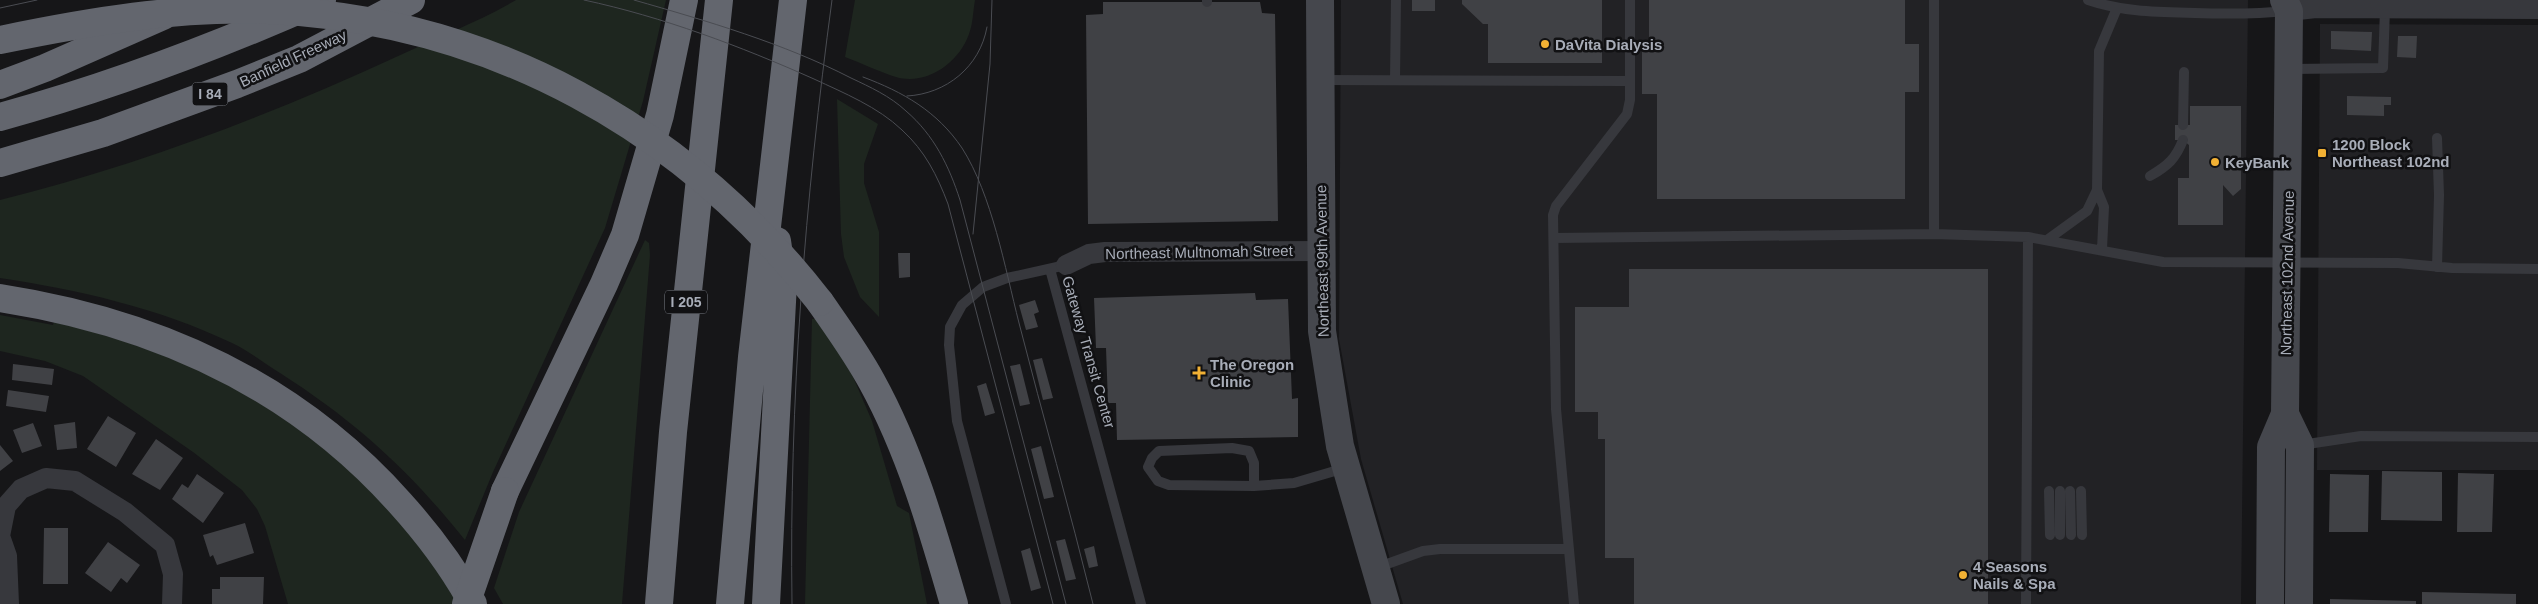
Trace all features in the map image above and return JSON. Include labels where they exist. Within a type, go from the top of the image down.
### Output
[{"type":"highway","points":[[0,85],[100,44],[199,0]]},
{"type":"highway","points":[[0,118],[153,68],[222,43],[322,0]]},
{"type":"highway","name":"Banfield Freeway","points":[[0,163],[103,133],[237,84],[299,59],[410,0]]},
{"type":"highway","points":[[466,604],[505,492],[604,284],[625,234],[660,115],[684,0]]},
{"type":"highway","name":"I 205","points":[[659,604],[673,432],[719,0]]},
{"type":"highway","points":[[730,604],[770,191],[792,0]]},
{"type":"highway","points":[[0,40],[145,17],[222,10],[268,10],[364,19],[448,40],[492,56],[570,89],[643,133],[688,166],[736,209],[790,265],[820,302],[872,382],[913,472],[954,604]]},
{"type":"highway","points":[[766,604],[783,283],[770,191]]},
{"type":"highway","points":[[0,298],[75,312],[146,333],[183,347],[235,371],[281,399],[329,434],[362,462],[428,534],[473,604]]},
{"type":"highway","points":[[941,560],[945,604]]},
{"type":"main road","name":"Northeast 99th Avenue","points":[[1320,0],[1320,251],[1322,331],[1334,420],[1345,468],[1386,604]]},
{"type":"main road","name":"Northeast 102nd Avenue","points":[[2270,604],[2271,447],[2286,414],[2290,4]]},
{"type":"main road","name":"Northeast 102nd Avenue","points":[[2286,414],[2300,445],[2298,604]]},
{"type":"street","points":[[2290,4],[2316,8],[2385,8],[2421,4],[2478,4],[2538,9]]},
{"type":"street","name":"Northeast Multnomah Street","points":[[1058,267],[1089,254],[1105,252],[1320,251]]},
{"type":"street","points":[[9,604],[7,556],[0,536],[6,506],[21,489],[46,478],[75,482],[124,512],[165,545],[173,574],[172,604]]},
{"type":"lane","points":[[1395,80],[1396,0]]},
{"type":"lane","points":[[1574,604],[1556,409],[1553,214],[1556,206],[1627,114],[1630,100],[1630,0]]},
{"type":"lane","points":[[1934,0],[1934,234]]},
{"type":"lane","points":[[2088,0],[2117,8],[2147,12],[2256,14],[2290,4]]},
{"type":"lane","points":[[2102,249],[2104,207],[2097,190],[2099,51],[2117,8]]},
{"type":"lane","points":[[2289,69],[2384,68],[2385,8]]},
{"type":"lane","points":[[2183,125],[2184,72]]},
{"type":"lane","points":[[1321,80],[1630,81]]},
{"type":"lane","points":[[2437,138],[2439,195],[2438,267]]},
{"type":"lane","points":[[2150,176],[2167,167],[2177,155],[2183,140]]},
{"type":"lane","points":[[2047,240],[2087,211],[2097,190]]},
{"type":"lane","points":[[1554,238],[1934,234],[2028,237],[2102,249],[2164,262],[2288,261],[2398,263],[2438,267],[2538,269]]},
{"type":"lane","points":[[2026,604],[2028,237]]},
{"type":"lane","name":"Gateway Transit Center","points":[[1006,604],[957,421],[949,345],[950,327],[962,305],[983,286],[1007,278],[1058,267],[1141,604]]},
{"type":"lane","points":[[2300,445],[2361,436],[2538,437]]},
{"type":"lane","points":[[1254,486],[1254,463],[1249,451],[1232,448],[1159,451],[1152,458],[1148,467],[1158,481],[1169,485],[1211,486],[1254,486],[1294,483],[1345,468]]},
{"type":"lane","points":[[2055,535],[2060,491],[2071,535]]},
{"type":"lane","points":[[2081,491],[2082,535]]},
{"type":"lane","points":[[1375,569],[1423,551],[1440,549],[1569,549]]},
{"type":"shaded area","points":[[516,0],[666,0],[643,101],[605,228],[493,472],[465,540],[402,469],[357,428],[307,391],[238,346],[147,310],[59,288],[0,278],[0,200],[102,172],[251,119],[348,79],[472,23]]},
{"type":"shaded area","points":[[855,0],[975,0],[970,30],[958,54],[940,70],[930,75],[907,79],[890,75],[845,57]]},
{"type":"shaded area","points":[[1341,0],[2248,0],[2241,604],[1403,604],[1361,459],[1339,339]]},
{"type":"shaded area","points":[[2320,24],[2538,25],[2538,470],[2317,470]]},
{"type":"shaded area","points":[[837,99],[878,124],[864,164],[864,183],[879,232],[879,317],[860,297],[844,257],[841,234]]},
{"type":"shaded area","points":[[645,240],[649,243],[650,255],[622,604],[503,604],[494,588],[519,512]]},
{"type":"shaded area","points":[[0,315],[53,325],[54,322],[148,350],[192,367],[233,388],[273,412],[348,469],[384,504],[413,537],[455,593],[453,604],[288,604],[265,526],[257,509],[242,490],[193,452],[83,376],[45,361],[0,351]]},
{"type":"shaded area","points":[[812,319],[818,319],[847,363],[872,421],[897,506],[909,513],[927,604],[805,604]]},
{"type":"building","points":[[1412,0],[1435,0],[1435,11],[1412,11]]},
{"type":"building","name":"DaVita Dialysis","points":[[1462,0],[1602,0],[1602,63],[1488,63],[1488,24],[1483,24],[1462,4]]},
{"type":"building","points":[[1649,0],[1905,0],[1905,44],[1919,44],[1919,92],[1905,92],[1905,199],[1657,199],[1657,94],[1642,94],[1642,45],[1649,45]]},
{"type":"building","points":[[1103,2],[1260,2],[1262,13],[1275,14],[1278,221],[1088,224],[1086,15],[1103,14]]},
{"type":"building","points":[[2331,31],[2372,32],[2371,51],[2331,49]]},
{"type":"building","points":[[2398,36],[2417,36],[2416,58],[2397,57]]},
{"type":"building","points":[[2347,96],[2391,97],[2391,105],[2384,105],[2384,116],[2347,115]]},
{"type":"building","name":"KeyBank","points":[[2190,106],[2241,106],[2241,189],[2233,196],[2223,185],[2223,225],[2178,225],[2178,178],[2189,178],[2189,145],[2183,140],[2175,140],[2175,125],[2190,125]]},
{"type":"building","points":[[898,253],[910,253],[910,277],[899,278]]},
{"type":"building","points":[[1629,269],[1988,269],[1988,604],[1634,604],[1634,558],[1605,558],[1605,439],[1598,439],[1598,412],[1575,412],[1575,307],[1629,307]]},
{"type":"building","name":"The Oregon Clinic","points":[[1255,293],[1256,300],[1288,299],[1292,399],[1298,398],[1298,437],[1117,440],[1116,403],[1108,403],[1106,348],[1096,348],[1094,298]]},
{"type":"building","points":[[1035,300],[1039,312],[1034,314],[1038,327],[1026,330],[1019,305]]},
{"type":"building","points":[[1042,358],[1053,398],[1043,400],[1033,360]]},
{"type":"building","points":[[13,364],[54,369],[52,385],[12,380]]},
{"type":"building","points":[[1020,364],[1030,404],[1020,406],[1010,366]]},
{"type":"building","points":[[986,383],[995,413],[985,416],[977,386]]},
{"type":"building","points":[[8,390],[49,396],[46,412],[6,406]]},
{"type":"building","points":[[108,416],[136,433],[116,467],[87,449]]},
{"type":"building","points":[[75,422],[77,448],[57,450],[54,425]]},
{"type":"building","points":[[33,423],[42,446],[22,453],[13,430]]},
{"type":"building","points":[[156,439],[183,458],[160,490],[132,474]]},
{"type":"building","points":[[0,445],[13,461],[0,471]]},
{"type":"building","points":[[1041,446],[1054,497],[1044,499],[1031,449]]},
{"type":"building","points":[[2382,471],[2442,472],[2442,521],[2381,520]]},
{"type":"building","points":[[2458,473],[2494,474],[2492,532],[2457,532]]},
{"type":"building","points":[[197,474],[224,493],[203,523],[172,499],[182,484],[188,488]]},
{"type":"building","points":[[2330,474],[2369,475],[2368,532],[2329,532]]},
{"type":"building","points":[[245,523],[254,553],[217,565],[213,555],[210,557],[203,535]]},
{"type":"building","points":[[44,528],[68,528],[68,584],[43,584]]},
{"type":"building","points":[[1065,539],[1076,579],[1066,581],[1056,541]]},
{"type":"building","points":[[108,542],[140,565],[127,583],[121,578],[111,592],[85,573]]},
{"type":"building","points":[[1094,546],[1098,566],[1089,568],[1084,549]]},
{"type":"building","points":[[1030,548],[1041,588],[1031,591],[1021,551]]},
{"type":"building","points":[[220,577],[264,577],[263,604],[212,604],[212,589],[220,589]]},
{"type":"building","points":[[2422,592],[2516,594],[2516,604],[2422,604]]},
{"type":"building","points":[[2330,599],[2416,601],[2416,604],[2330,604]]},
{"type":"tram line","points":[[0,8],[37,0]]},
{"type":"tram line","points":[[584,0],[672,24],[758,55],[814,79],[882,114],[902,130],[924,155],[935,173],[948,204],[1053,604]]},
{"type":"tram line","points":[[634,0],[772,43],[825,65],[873,88],[900,106],[925,130],[945,163],[960,200],[1066,604]]},
{"type":"tram line","points":[[792,604],[793,453],[801,301],[814,150],[832,0]]},
{"type":"tram line","points":[[973,234],[990,64],[992,0]]},
{"type":"tram line","points":[[907,96],[935,90],[959,76],[977,54],[987,27]]},
{"type":"tram line","points":[[863,77],[905,96],[942,123],[962,148],[982,187],[996,232],[1093,604]]},
{"type":"place","name":"DaVita Dialysis","points":[[1545,44]]},
{"type":"place","name":"1200 Block Northeast 102nd","points":[[2322,153]]},
{"type":"place","name":"KeyBank","points":[[2215,162]]},
{"type":"place","name":"The Oregon Clinic","points":[[1199,373]]},
{"type":"place","name":"4 Seasons Nails & Spa","points":[[1963,575]]}]
